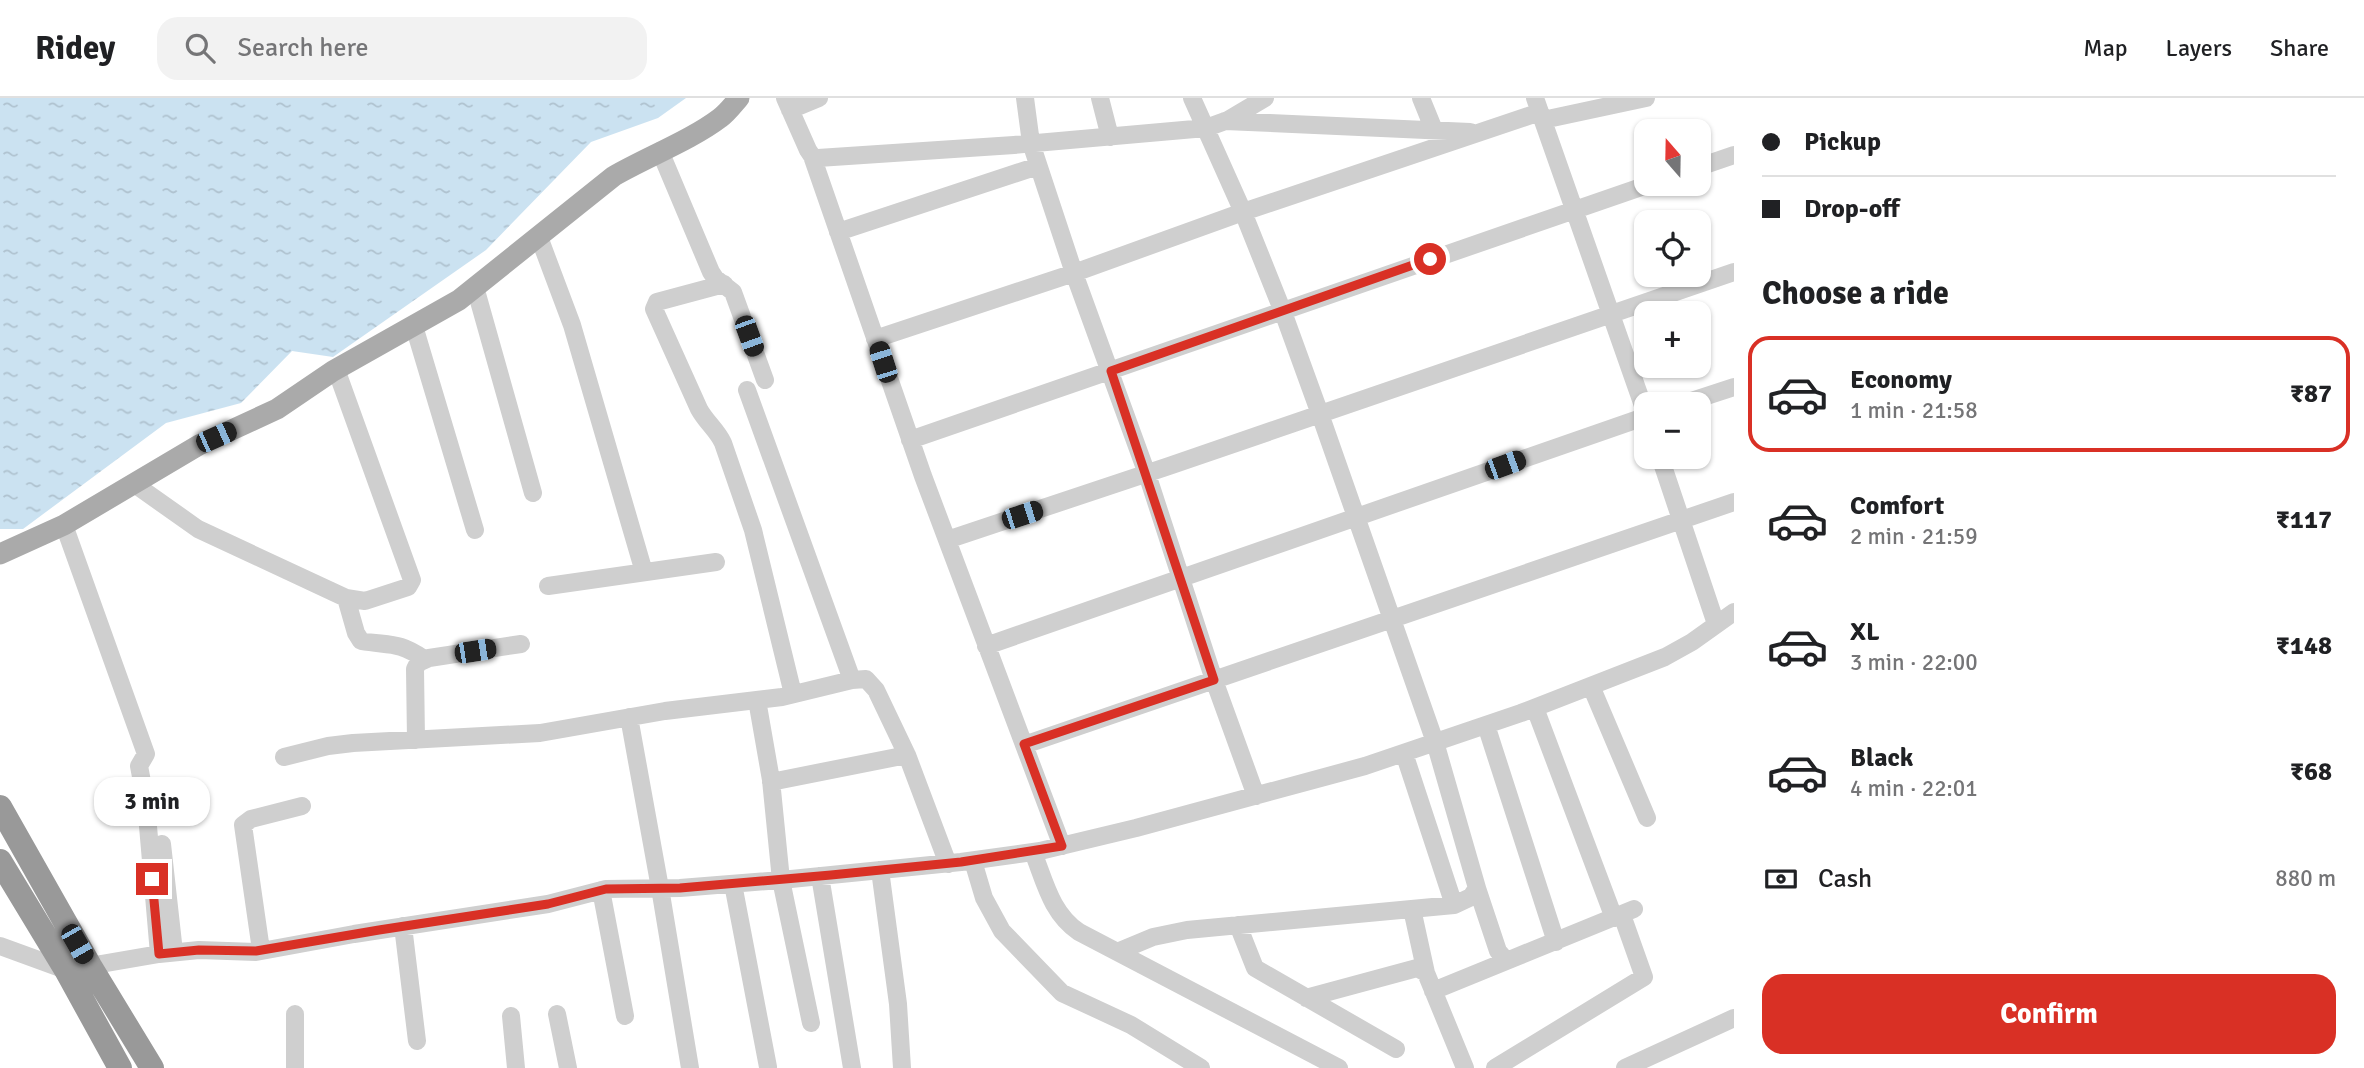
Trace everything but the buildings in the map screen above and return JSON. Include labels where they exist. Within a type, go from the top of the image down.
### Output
[{"type":"highway","points":[[0,807],[78,968],[120,1068]]},
{"type":"highway","points":[[0,861],[152,1068]]},
{"type":"main road","points":[[0,554],[64,525],[199,445],[277,409],[336,369],[459,300],[614,176],[703,130],[722,117],[738,98]]},
{"type":"street","points":[[819,98],[788,104],[812,156],[910,440],[1062,846]]},
{"type":"street","points":[[1025,98],[1031,144],[1038,166],[1147,474],[1214,680],[1256,796]]},
{"type":"street","points":[[1100,98],[1110,136]]},
{"type":"street","points":[[1192,98],[1243,212],[1283,312],[1435,743],[1498,951],[1509,960]]},
{"type":"street","points":[[812,156],[818,158],[1031,144],[1206,128],[1225,121],[1265,98]]},
{"type":"street","points":[[1422,98],[1434,131]]},
{"type":"street","points":[[875,339],[1074,273],[1539,110],[1646,98]]},
{"type":"street","points":[[1539,110],[1639,392]]},
{"type":"street","points":[[1225,121],[1481,132]]},
{"type":"street","points":[[660,151],[711,272],[733,292],[765,380]]},
{"type":"street","points":[[1712,163],[1734,155]]},
{"type":"street","points":[[838,232],[1038,166]]},
{"type":"street","points":[[910,440],[1634,189]]},
{"type":"street","points":[[539,237],[572,325],[644,572]]},
{"type":"street","points":[[947,540],[1734,272]]},
{"type":"street","points":[[723,284],[657,302],[654,309],[699,410],[723,443],[753,530],[793,694]]},
{"type":"street","points":[[475,287],[533,493]]},
{"type":"street","points":[[414,326],[475,530]]},
{"type":"street","points":[[133,483],[198,529],[346,598],[365,601],[408,587],[412,580],[336,369]]},
{"type":"street","points":[[1711,395],[1734,387]]},
{"type":"street","points":[[747,390],[852,680]]},
{"type":"street","points":[[986,646],[1634,421]]},
{"type":"street","points":[[1664,469],[1716,624]]},
{"type":"street","points":[[1024,744],[1734,502]]},
{"type":"street","points":[[64,525],[146,754],[139,766],[167,953]]},
{"type":"street","points":[[548,586],[716,562]]},
{"type":"street","points":[[346,598],[361,641],[407,647],[424,659]]},
{"type":"street","points":[[0,946],[78,968],[167,953],[261,950],[548,904],[601,890],[781,880],[948,864],[1033,852],[1256,796],[1365,766],[1435,743],[1535,708],[1665,657],[1734,612]]},
{"type":"street","points":[[416,740],[415,669],[424,659],[521,644]]},
{"type":"street","points":[[284,757],[353,743],[514,736],[665,710],[757,700],[866,679],[871,681],[907,755],[948,864]]},
{"type":"street","points":[[1591,686],[1647,818]]},
{"type":"street","points":[[757,700],[771,782],[781,880],[811,1023]]},
{"type":"street","points":[[1495,1068],[1644,978],[1623,914],[1535,708]]},
{"type":"street","points":[[629,718],[690,1068]]},
{"type":"street","points":[[1486,725],[1556,942]]},
{"type":"street","points":[[1404,753],[1454,905]]},
{"type":"street","points":[[771,782],[907,755]]},
{"type":"street","points":[[261,950],[243,825],[251,819],[302,806]]},
{"type":"street","points":[[162,844],[167,953]]},
{"type":"street","points":[[1033,852],[1052,902],[1066,923],[1339,1068]]},
{"type":"street","points":[[973,860],[984,898],[1002,931],[1062,993],[1141,1030],[1201,1068]]},
{"type":"street","points":[[880,870],[898,1004],[902,1068]]},
{"type":"street","points":[[820,876],[852,1068]]},
{"type":"street","points":[[733,884],[768,1067]]},
{"type":"street","points":[[1117,952],[1153,937],[1187,930],[1454,905],[1471,897],[1477,888]]},
{"type":"street","points":[[601,890],[625,1016]]},
{"type":"street","points":[[1412,909],[1426,973],[1465,1068]]},
{"type":"street","points":[[1433,991],[1623,914]]},
{"type":"street","points":[[1238,925],[1255,968],[1396,1049]]},
{"type":"street","points":[[403,926],[417,1041]]},
{"type":"street","points":[[1306,998],[1417,968],[1426,973]]},
{"type":"street","points":[[295,1014],[295,1068]]},
{"type":"street","points":[[557,1014],[568,1068]]},
{"type":"street","points":[[511,1016],[516,1068]]},
{"type":"street","points":[[1625,1068],[1733,1020]]},
{"type":"water","points":[[0,98],[686,98],[658,118],[591,142],[486,250],[333,357],[292,351],[241,403],[166,423],[23,529],[0,529]]},
{"type":"route","points":[[152,879],[159,954],[199,950],[230,952],[256,951],[548,904],[606,889],[680,888],[831,875],[961,862],[1062,846],[1024,744],[1214,680],[1111,371],[1430,259]]}]
